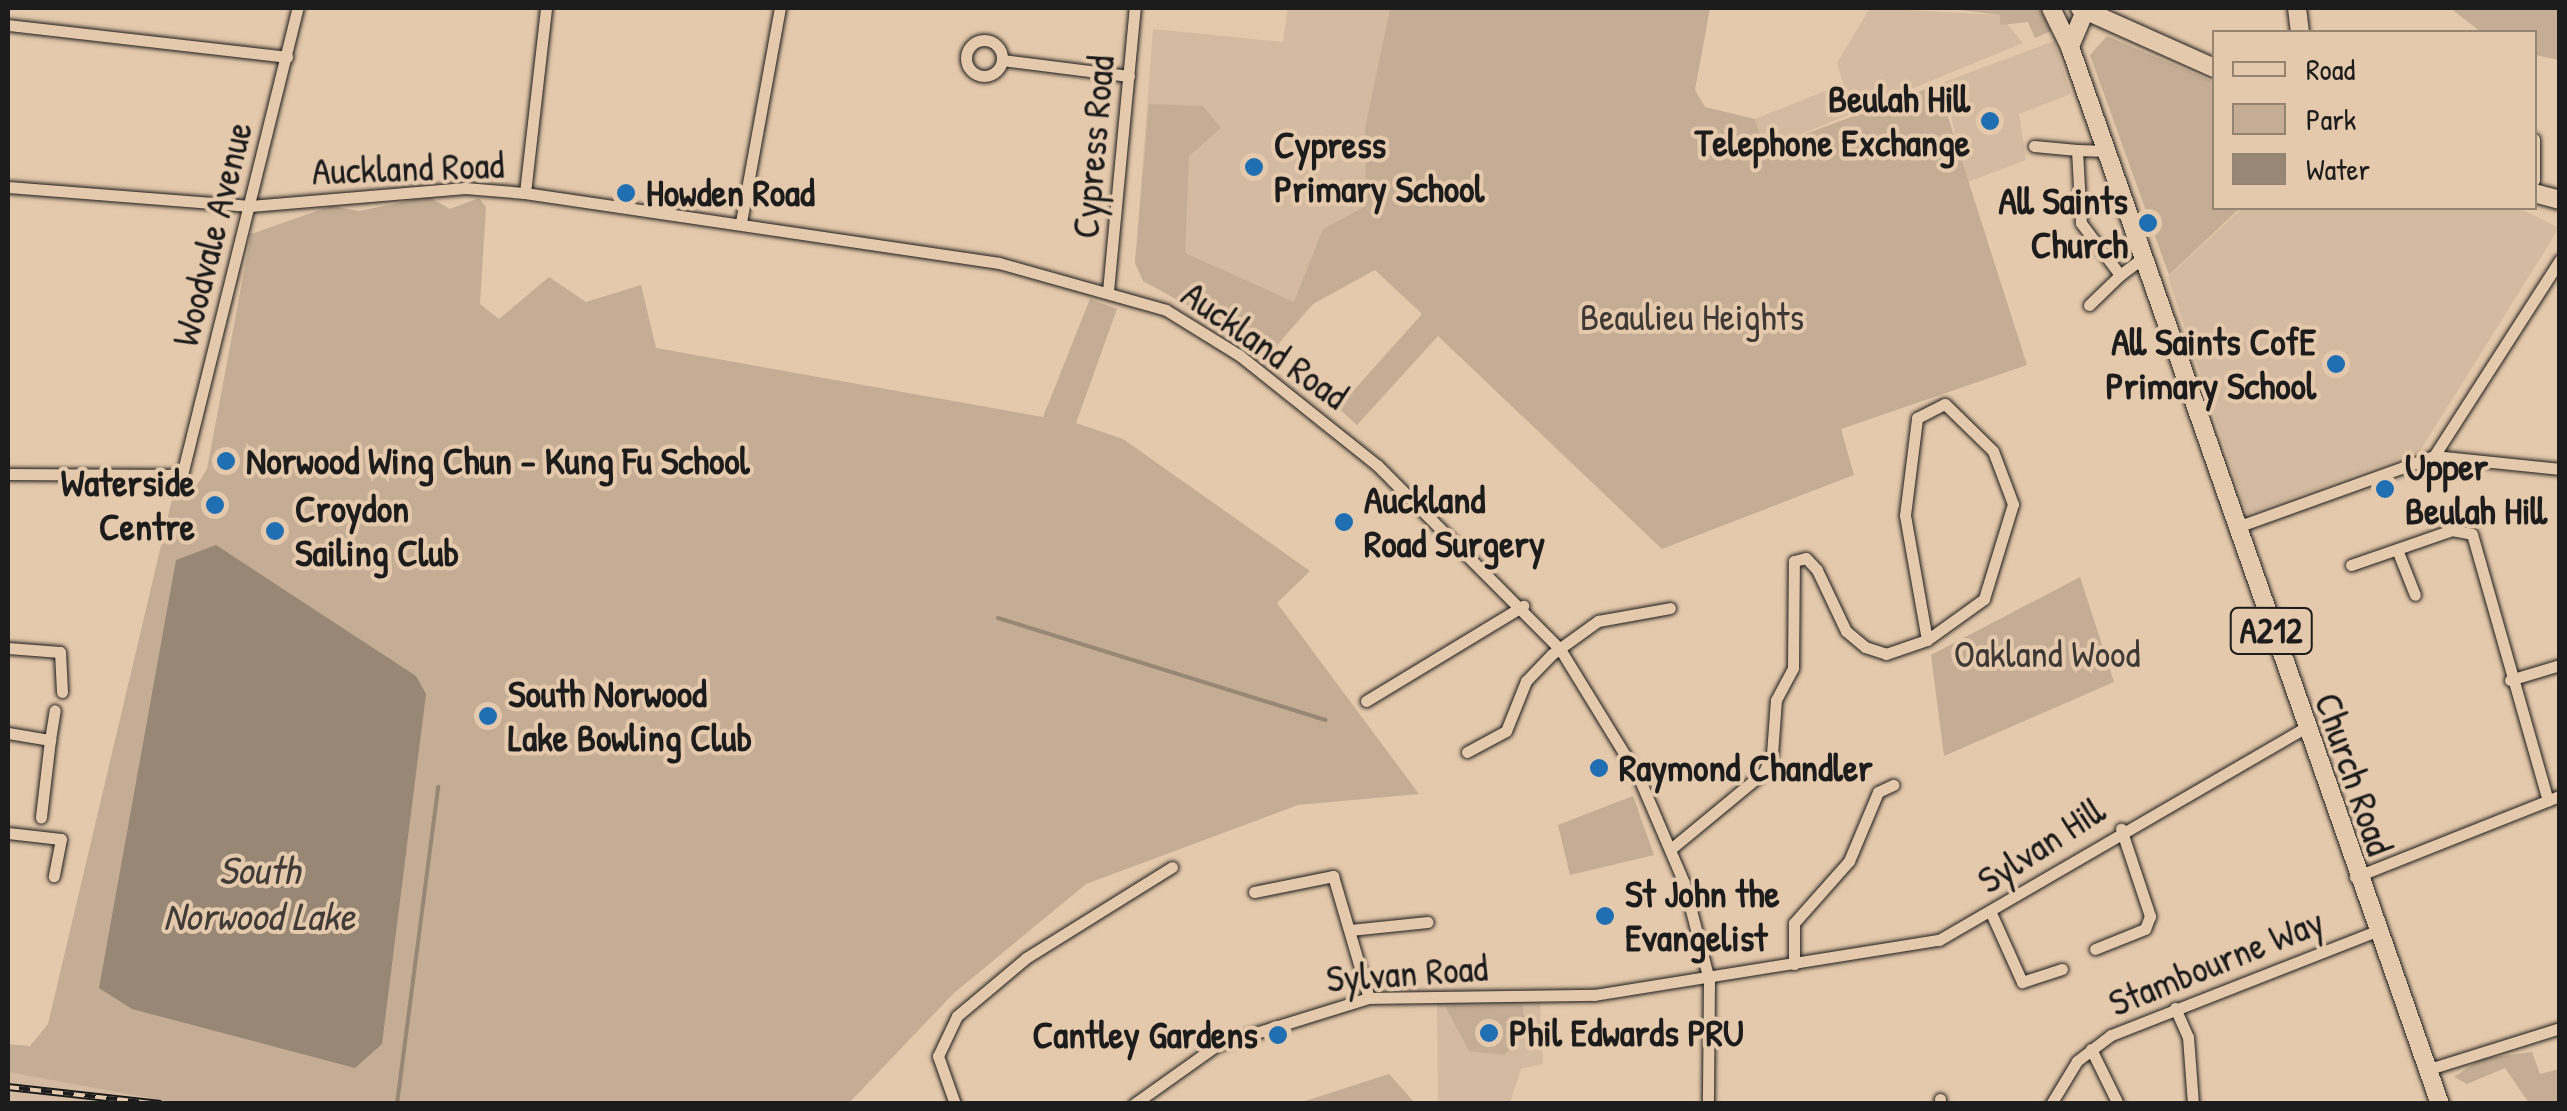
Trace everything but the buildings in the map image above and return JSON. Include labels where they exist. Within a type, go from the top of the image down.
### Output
[{"type":"main road","name":"Church Road","points":[[2051,8],[2070,48],[2145,256],[2374,932],[2440,1104]]},
{"type":"main road","points":[[2070,48],[2082,9],[2212,67]]},
{"type":"street","name":"Woodvale Avenue","points":[[8,474],[182,474],[298,8]]},
{"type":"street","points":[[525,193],[546,8]]},
{"type":"street","points":[[741,222],[780,8]]},
{"type":"street","name":"Cypress Road","points":[[1108,290],[1135,8]]},
{"type":"street","points":[[8,25],[287,57]]},
{"type":"street","points":[[1002,60],[1129,76]]},
{"type":"street","points":[[2034,146],[2107,151]]},
{"type":"street","points":[[2077,150],[2081,223],[2120,274]]},
{"type":"street","name":"Auckland Road","points":[[8,187],[250,206],[465,188],[525,193],[741,222],[1108,290],[1151,303],[1239,354],[1395,480],[1560,649],[1672,848],[1708,980],[1708,1104]]},
{"type":"street","points":[[2089,304],[2145,256]]},
{"type":"street","points":[[2434,456],[2560,260]]},
{"type":"street","points":[[1672,848],[1764,772],[1772,754],[1776,700],[1793,668],[1794,562],[1806,558],[1816,570],[1846,631],[1865,647],[1886,654],[1926,640],[1984,600],[2013,504],[1994,451],[1945,404],[1917,418],[1905,515],[1926,640]]},
{"type":"street","points":[[2237,527],[2434,456],[2560,469]]},
{"type":"street","points":[[2351,565],[2398,552],[2452,530],[2472,534],[2510,680],[2554,798],[2355,877]]},
{"type":"street","points":[[2398,552],[2414,595]]},
{"type":"street","points":[[1366,701],[1522,606]]},
{"type":"street","points":[[1467,752],[1506,731],[1526,681],[1598,621],[1670,608]]},
{"type":"street","points":[[8,648],[60,652],[62,692]]},
{"type":"street","points":[[2510,680],[2560,664]]},
{"type":"street","points":[[41,817],[55,710]]},
{"type":"street","name":"Sylvan Hill","points":[[1708,980],[1939,940],[1991,913],[2121,829],[2304,728]]},
{"type":"street","points":[[8,733],[50,740]]},
{"type":"street","points":[[1794,964],[1794,923],[1848,861],[1878,792],[1892,786]]},
{"type":"street","points":[[2095,949],[2145,929],[2150,916],[2121,829]]},
{"type":"street","points":[[8,833],[61,839],[54,876]]},
{"type":"street","points":[[955,1104],[939,1044],[957,1016],[1026,958],[1172,867]]},
{"type":"street","points":[[1254,892],[1333,876],[1369,998]]},
{"type":"street","points":[[1991,913],[2022,982],[2062,969]]},
{"type":"street","points":[[1350,930],[1428,922]]},
{"type":"street","name":"Stambourne Way","points":[[2051,1104],[2091,1048],[2175,1008],[2374,932]]},
{"type":"street","name":"Sylvan Road","points":[[1134,1104],[1217,1046],[1369,998],[1594,994],[1708,980]]},
{"type":"street","points":[[2175,1008],[2188,1037],[2193,1104]]},
{"type":"street","points":[[2429,1068],[2560,1028]]},
{"type":"street","points":[[2091,1048],[2118,1104]]},
{"type":"shaded area","name":"Cypress Primary School","points":[[1288,8],[1390,8],[1365,129],[1375,271],[1338,265],[1271,354],[1144,281],[1135,263],[1153,29],[1283,42]]},
{"type":"shaded area","points":[[1870,8],[2000,15],[2023,43],[1765,149],[1755,119],[1843,84],[1837,63]]},
{"type":"shaded area","points":[[2054,41],[2071,94],[2019,114],[2026,160],[1965,183],[1944,82]]},
{"type":"shaded area","name":"All Saints CofE Primary School","points":[[2240,210],[2523,210],[2559,228],[2420,451],[2247,514],[2168,277]]},
{"type":"shaded area","name":"Phil Edwards PRU","points":[[1540,1001],[1543,1064],[1521,1069],[1510,1103],[1438,1103],[1437,1002]]},
{"type":"shaded area","points":[[8,1072],[179,1097],[207,1103],[8,1103]]},
{"type":"green space","name":"Beaulieu Heights","points":[[1390,8],[1710,8],[1695,90],[1705,107],[1755,119],[1765,149],[1926,89],[1940,92],[2027,365],[1841,429],[1854,475],[1662,549],[1438,336],[1357,425],[1338,408],[1422,314],[1375,270],[1313,304],[1272,351],[1143,281],[1135,263],[1149,104],[1203,106],[1221,128],[1189,156],[1185,253],[1294,302],[1323,229],[1366,206],[1365,128]]},
{"type":"green space","points":[[1945,8],[2039,8],[2051,31],[2035,38],[2028,22],[2000,25],[2000,15]]},
{"type":"green space","points":[[2450,8],[2559,8],[2559,60],[2537,55],[2537,30],[2478,30]]},
{"type":"green space","points":[[2107,36],[2212,81],[2212,210],[2238,210],[2169,275],[2090,55]]},
{"type":"green space","name":"South Norwood Lake","points":[[429,197],[450,209],[479,198],[486,207],[480,304],[499,319],[549,277],[586,302],[641,285],[656,348],[1043,417],[1090,299],[1117,309],[1076,423],[1123,439],[1310,571],[1277,603],[1419,794],[1298,805],[1086,884],[954,993],[849,1103],[177,1103],[8,1072],[8,1044],[30,1046],[48,1024],[172,499],[188,499],[207,469],[251,234],[331,206],[359,211]]},
{"type":"green space","name":"Oakland Wood","points":[[2080,577],[2114,682],[1944,756],[1931,655]]},
{"type":"green space","points":[[1633,796],[1654,855],[1570,875],[1558,825]]},
{"type":"green space","points":[[1523,1005],[1525,1035],[1504,1055],[1469,1051],[1445,1006]]},
{"type":"green space","points":[[2532,1052],[2540,1074],[2559,1069],[2559,1103],[2529,1103],[2505,1068],[2467,1084],[2454,1077],[2481,1059]]},
{"type":"green space","points":[[1389,1074],[1415,1103],[1299,1103]]},
{"type":"water","name":"South Norwood Lake","points":[[216,545],[416,676],[426,694],[382,1044],[355,1068],[132,1009],[99,988],[176,560]]},
{"type":"waterway","points":[[998,618],[1325,720]]},
{"type":"waterway","points":[[397,1104],[438,787]]},
{"type":"railway","points":[[8,1087],[161,1104]]},
{"type":"place","name":"Beulah Hill Telephone Exchange","points":[[1990,121]]},
{"type":"place","name":"Cypress Primary School","points":[[1254,167]]},
{"type":"place","name":"Howden Road","points":[[626,193]]},
{"type":"place","name":"All Saints Church","points":[[2148,223]]},
{"type":"place","name":"All Saints CofE Primary School","points":[[2336,364]]},
{"type":"place","name":"Norwood Wing Chun - Kung Fu School","points":[[226,461]]},
{"type":"place","name":"Upper Beulah Hill","points":[[2385,489]]},
{"type":"place","name":"Waterside Centre","points":[[215,505]]},
{"type":"place","name":"Auckland Road Surgery","points":[[1344,522]]},
{"type":"place","name":"Croydon Sailing Club","points":[[275,531]]},
{"type":"place","name":"South Norwood Lake Bowling Club","points":[[488,716]]},
{"type":"place","name":"Raymond Chandler","points":[[1599,768]]},
{"type":"place","name":"St John the Evangelist","points":[[1605,916]]},
{"type":"place","name":"Phil Edwards PRU","points":[[1489,1033]]},
{"type":"place","name":"Cantley Gardens","points":[[1278,1035]]}]
